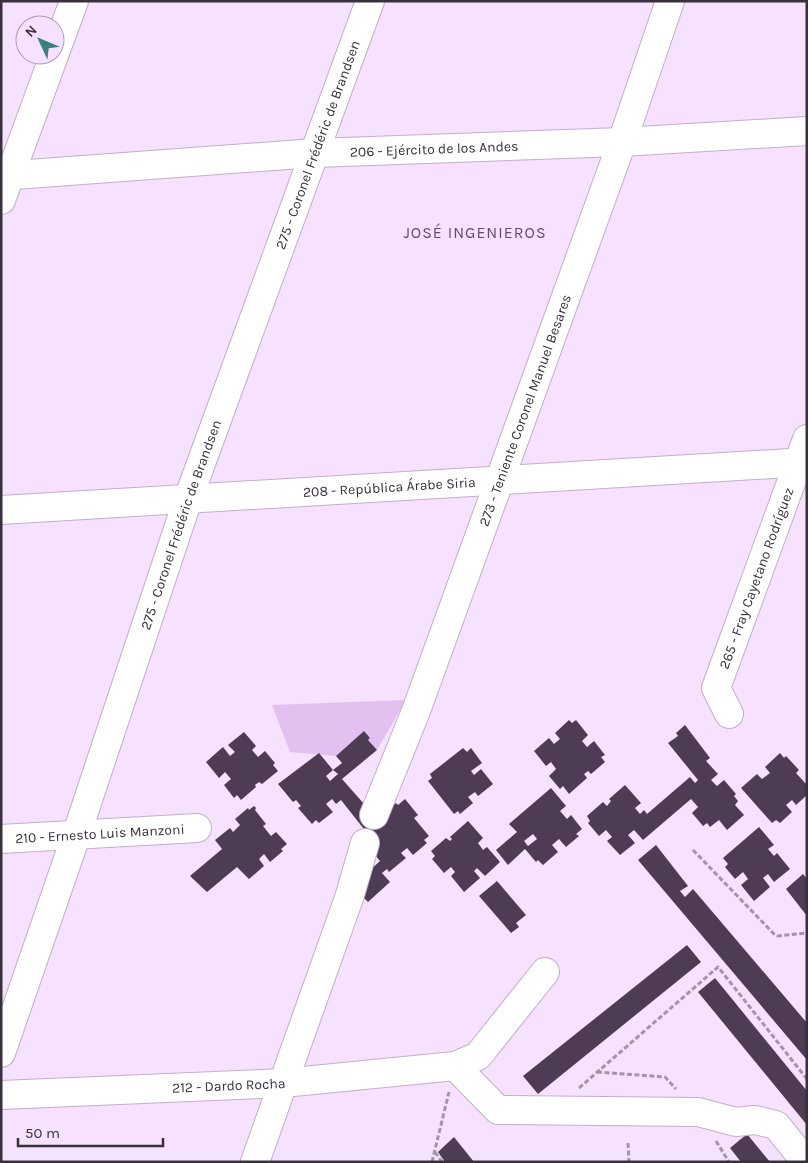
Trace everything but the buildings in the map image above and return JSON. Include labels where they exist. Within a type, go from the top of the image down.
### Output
[{"type":"street","points":[[4,184],[26,139],[74,1]]},
{"type":"street","name":"275 - Coronel Frédéric de Brandsen","points":[[1,1053],[78,833],[188,499],[370,1]]},
{"type":"street","name":"273 - Teniente Coronel Manuel Besares","points":[[374,815],[416,710],[622,142],[670,1]]},
{"type":"street","name":"206 - Ejército de los Andes","points":[[4,184],[315,153],[622,142],[807,131]]},
{"type":"street","name":"208 - República Árabe Siria","points":[[1,510],[498,482],[804,455]]},
{"type":"street","name":"265 - Fray Cayetano Rodríguez","points":[[729,714],[716,688],[804,455]]},
{"type":"street","name":"210 - Ernesto Luis Manzoni","points":[[1,839],[78,833],[197,828]]},
{"type":"street","points":[[254,1162],[349,898],[365,843]]},
{"type":"street","name":"212 - Dardo Rocha","points":[[1,1094],[283,1083],[455,1066],[478,1056],[545,972]]},
{"type":"street","points":[[455,1066],[498,1110],[698,1112],[736,1122],[755,1120],[776,1125],[806,1162]]},
{"type":"path","points":[[693,850],[774,934],[807,933]]},
{"type":"path","points":[[555,1111],[718,967],[807,1079]]},
{"type":"path","points":[[432,1162],[455,1066]]},
{"type":"path","points":[[628,1143],[629,1162]]},
{"type":"path","points":[[434,1152],[442,1162]]},
{"type":"shaded area","points":[[406,700],[377,750],[368,740],[370,738],[364,731],[336,756],[290,752],[272,705]]},
{"type":"district","name":"JOSÉ INGENIEROS","points":[[475,232]]}]
